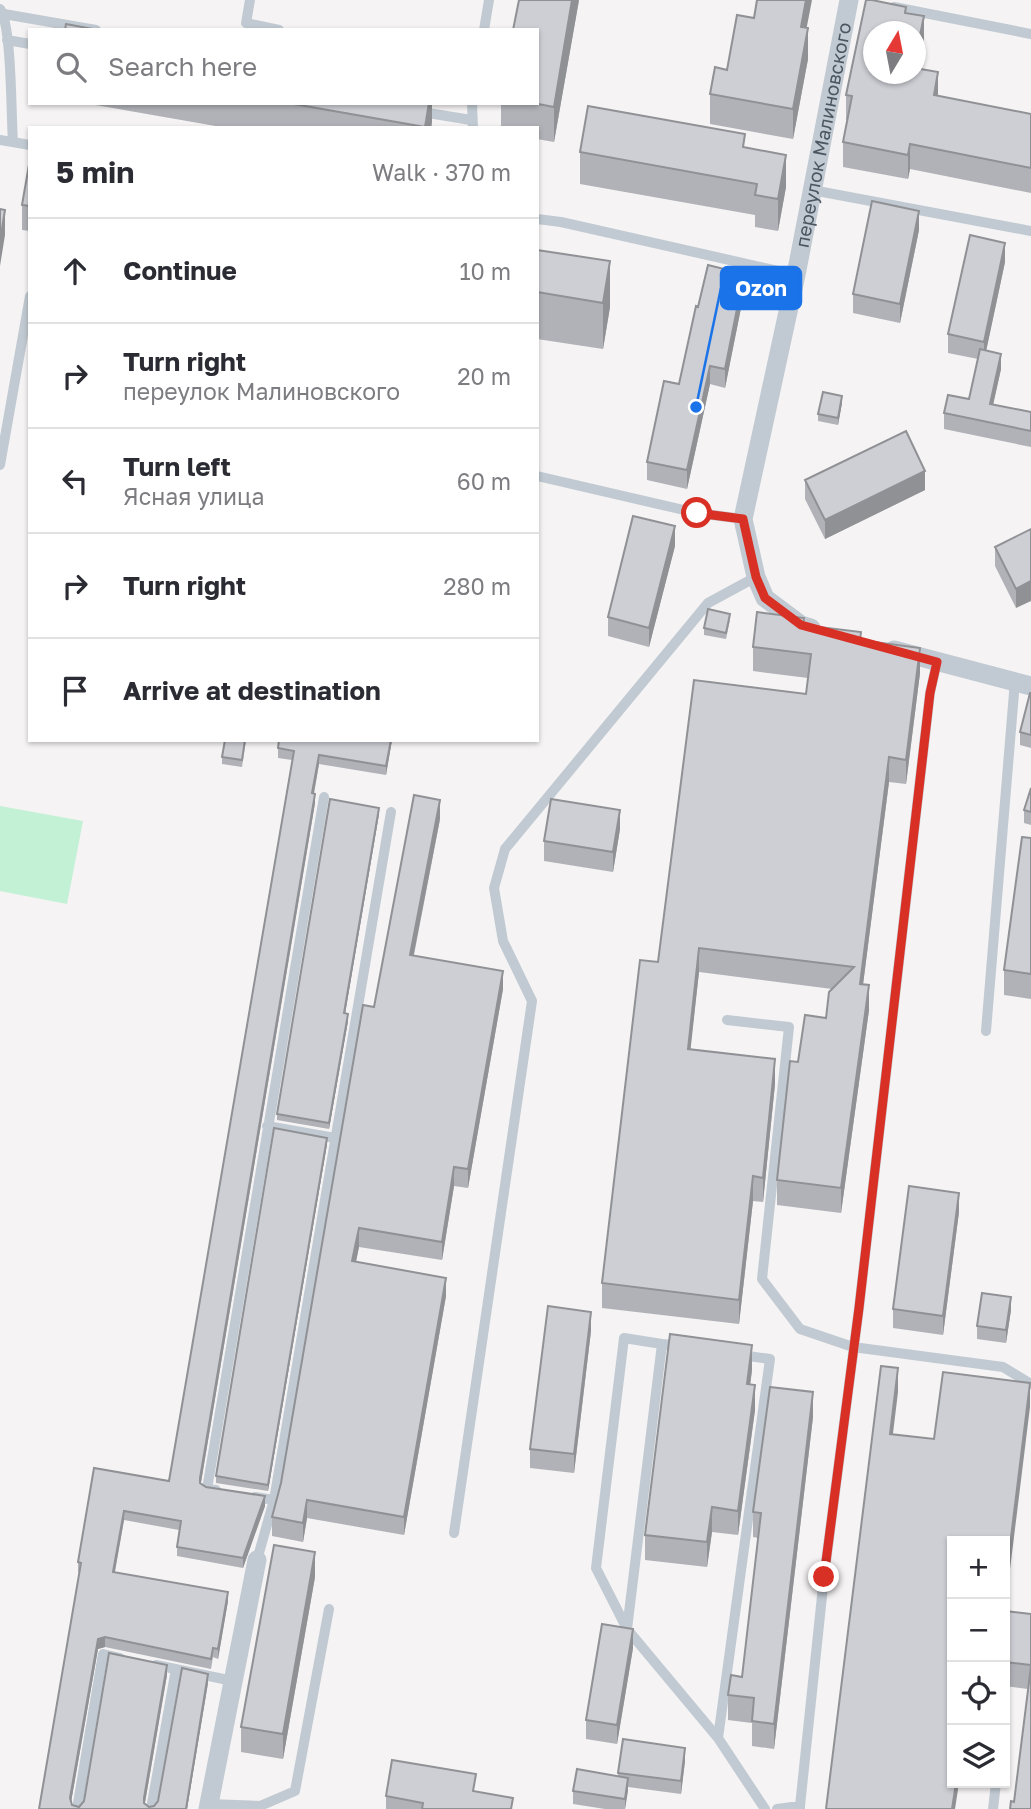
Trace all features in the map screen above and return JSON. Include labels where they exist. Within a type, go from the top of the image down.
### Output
[{"type":"street","name":"переулок Малиновского","points":[[826,632],[801,625],[765,598],[756,577],[743,519],[796,275],[849,0]]},
{"type":"street","points":[[875,645],[1023,683]]},
{"type":"street","points":[[209,1807],[257,1560]]},
{"type":"lane","points":[[250,0],[246,23],[270,28]]},
{"type":"lane","points":[[484,28],[489,0]]},
{"type":"lane","points":[[883,5],[906,5],[1031,34]]},
{"type":"lane","points":[[13,142],[7,40],[2,12],[86,28]]},
{"type":"lane","points":[[7,40],[28,44]]},
{"type":"lane","points":[[410,110],[472,124],[472,105]]},
{"type":"lane","points":[[0,140],[28,145]]},
{"type":"lane","points":[[812,190],[1031,232]]},
{"type":"lane","points":[[539,219],[796,275]]},
{"type":"lane","points":[[0,465],[28,307]]},
{"type":"lane","points":[[539,476],[697,513],[743,519]]},
{"type":"lane","points":[[454,1533],[532,1001],[503,941],[494,888],[505,849],[708,603],[756,577]]},
{"type":"lane","points":[[777,1809],[800,1807],[824,1577],[859,1308],[930,693],[937,662]]},
{"type":"lane","points":[[986,1031],[1023,683]]},
{"type":"lane","points":[[220,1491],[207,1489],[324,797]]},
{"type":"lane","points":[[257,1560],[274,1500],[391,812]]},
{"type":"lane","points":[[727,1020],[789,1027],[762,1279],[800,1329],[853,1347],[1003,1367],[1031,1384]]},
{"type":"lane","points":[[267,1126],[335,1138]]},
{"type":"lane","points":[[689,1347],[624,1338],[596,1568],[627,1629],[718,1738],[765,1809]]},
{"type":"lane","points":[[627,1629],[662,1343]]},
{"type":"lane","points":[[718,1738],[770,1359],[730,1353]]},
{"type":"lane","points":[[247,1496],[274,1500]]},
{"type":"lane","points":[[209,1807],[260,1806],[295,1790],[329,1609]]},
{"type":"lane","points":[[77,1809],[103,1654],[127,1659]]},
{"type":"lane","points":[[139,1661],[233,1681]]},
{"type":"lane","points":[[151,1809],[176,1669]]},
{"type":"lane","points":[[993,1809],[995,1788]]},
{"type":"green space","points":[[0,806],[83,821],[67,904],[0,891]]},
{"type":"building","points":[[519,0],[572,0],[554,107],[539,104],[539,28],[513,28]]},
{"type":"building","points":[[757,0],[806,0],[801,27],[808,28],[793,109],[710,94],[715,67],[727,70],[737,15],[754,18]]},
{"type":"building","points":[[866,0],[906,7],[905,13],[924,16],[923,21],[863,21],[863,84],[926,84],[926,70],[938,72],[934,95],[1031,114],[1031,168],[910,144],[908,155],[843,142],[852,96],[846,95]]},
{"type":"building","points":[[66,24],[87,28],[65,28]]},
{"type":"building","points":[[299,105],[429,105],[425,126]]},
{"type":"building","points":[[588,106],[745,134],[743,147],[786,155],[778,199],[755,195],[757,184],[580,152]]},
{"type":"building","points":[[28,170],[28,206],[22,205]]},
{"type":"building","points":[[872,201],[919,211],[900,304],[853,294]]},
{"type":"building","points":[[0,209],[5,210],[0,241]]},
{"type":"building","points":[[970,235],[1005,243],[984,342],[948,334]]},
{"type":"building","points":[[539,250],[610,261],[603,303],[539,292]]},
{"type":"building","points":[[708,265],[744,274],[725,369],[710,366],[687,470],[647,462],[664,381],[679,384]]},
{"type":"building","points":[[980,349],[1001,354],[990,404],[1031,412],[1031,431],[944,413],[948,395],[969,399]]},
{"type":"building","points":[[823,392],[842,396],[838,418],[818,414]]},
{"type":"building","points":[[906,431],[925,471],[825,520],[805,480]]},
{"type":"building","points":[[633,516],[675,526],[649,628],[608,617]]},
{"type":"building","points":[[1031,529],[1031,581],[1016,589],[995,547]]},
{"type":"building","points":[[708,609],[730,614],[726,633],[704,628]]},
{"type":"building","points":[[757,612],[804,618],[803,625],[861,632],[860,640],[920,648],[906,760],[889,757],[860,984],[869,985],[841,1188],[777,1180],[790,1061],[798,1062],[805,1015],[826,1018],[829,992],[854,967],[699,948],[688,1049],[775,1059],[763,1178],[753,1176],[739,1300],[602,1283],[640,960],[658,962],[694,680],[806,694],[811,654],[753,647]]},
{"type":"building","points":[[1031,693],[1031,735],[1020,732]]},
{"type":"building","points":[[225,742],[245,742],[242,760],[222,757]]},
{"type":"building","points":[[279,742],[391,742],[386,766],[319,755],[312,793],[315,794],[200,1478],[200,1483],[206,1487],[265,1496],[243,1558],[177,1547],[181,1521],[124,1511],[113,1572],[228,1592],[218,1649],[213,1648],[211,1659],[105,1637],[98,1639],[70,1798],[72,1805],[79,1807],[84,1801],[109,1653],[167,1665],[144,1798],[144,1803],[149,1807],[158,1801],[182,1668],[208,1674],[186,1809],[39,1809],[81,1563],[78,1562],[94,1468],[169,1481],[294,751],[278,748]]},
{"type":"building","points":[[1031,788],[1031,812],[1024,810]]},
{"type":"building","points":[[414,795],[440,800],[410,955],[503,971],[468,1169],[454,1167],[442,1242],[359,1228],[352,1261],[446,1278],[404,1517],[307,1500],[303,1523],[272,1517],[281,1483],[363,1005],[374,1007]]},
{"type":"building","points":[[330,799],[379,808],[344,1013],[348,1014],[329,1123],[277,1114]]},
{"type":"building","points":[[551,799],[620,810],[613,852],[544,841]]},
{"type":"building","points":[[1022,837],[1031,838],[1031,974],[1004,970]]},
{"type":"building","points":[[274,1128],[327,1138],[268,1485],[216,1476]]},
{"type":"building","points":[[909,1186],[959,1193],[943,1316],[893,1309]]},
{"type":"building","points":[[982,1293],[1011,1297],[1006,1330],[977,1326]]},
{"type":"building","points":[[548,1306],[591,1312],[574,1454],[530,1449]]},
{"type":"building","points":[[670,1334],[752,1345],[747,1384],[755,1385],[738,1511],[712,1507],[707,1542],[645,1535]]},
{"type":"building","points":[[881,1366],[898,1368],[890,1434],[934,1439],[943,1372],[1030,1383],[1010,1545],[1010,1536],[947,1536],[947,1788],[955,1788],[952,1809],[826,1809]]},
{"type":"building","points":[[770,1387],[813,1392],[774,1724],[752,1721],[754,1698],[728,1695],[731,1675],[742,1677],[761,1513],[753,1512]]},
{"type":"building","points":[[274,1545],[315,1552],[283,1734],[241,1727]]},
{"type":"building","points":[[1010,1612],[1031,1614],[1031,1665],[1010,1663]]},
{"type":"building","points":[[602,1624],[633,1629],[617,1725],[586,1720]]},
{"type":"building","points":[[1031,1666],[1031,1809],[1010,1809],[1011,1801],[1014,1802]]},
{"type":"building","points":[[623,1739],[685,1748],[681,1781],[618,1773]]},
{"type":"building","points":[[392,1760],[476,1774],[473,1791],[513,1798],[511,1809],[422,1809],[423,1803],[386,1796]]},
{"type":"building","points":[[577,1769],[628,1778],[625,1799],[573,1791]]},
{"type":"place","name":"Ozon","points":[[696,407]]},
{"type":"route","points":[[697,513],[743,519],[756,577],[765,598],[801,625],[937,662],[930,693],[859,1308],[824,1577]]}]
